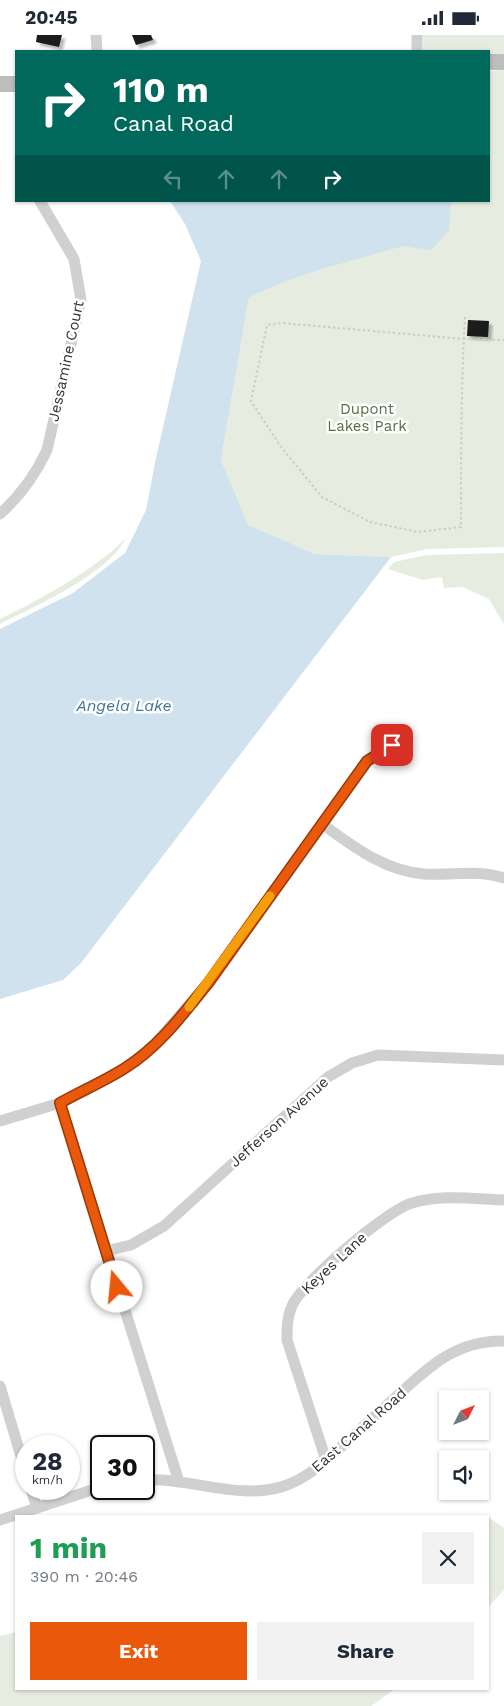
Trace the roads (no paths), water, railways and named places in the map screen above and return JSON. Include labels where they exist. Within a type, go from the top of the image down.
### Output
[{"type":"street","points":[[96,35],[97,50]]},
{"type":"street","points":[[417,35],[417,50]]},
{"type":"street","points":[[490,62],[504,62]]},
{"type":"street","points":[[0,84],[15,84]]},
{"type":"street","name":"Jessamine Court","points":[[0,514],[19,497],[40,465],[47,450],[80,300],[74,259],[41,202]]},
{"type":"street","points":[[0,1121],[60,1103],[126,1068],[154,1045],[209,982],[367,761],[392,745]]},
{"type":"street","points":[[322,823],[369,857],[391,866],[423,874],[479,873],[504,878]]},
{"type":"street","name":"Jefferson Avenue","points":[[106,1251],[131,1245],[164,1226],[328,1077],[352,1063],[378,1055],[504,1059]]},
{"type":"street","points":[[60,1103],[179,1482]]},
{"type":"street","name":"Keyes Lane","points":[[326,1460],[287,1340],[287,1324],[292,1305],[304,1287],[386,1216],[412,1203],[438,1198],[504,1199]]},
{"type":"street","name":"East Canal Road","points":[[155,1479],[236,1490],[263,1490],[287,1485],[313,1472],[436,1362],[464,1347],[490,1341],[504,1341]]},
{"type":"street","points":[[0,1386],[15,1436]]},
{"type":"street","points":[[0,1519],[90,1491]]},
{"type":"street","points":[[34,1500],[37,1508]]},
{"type":"water","name":"Angela Lake","points":[[171,202],[451,202],[449,231],[431,250],[403,246],[318,270],[249,297],[221,460],[248,525],[315,554],[391,557],[81,963],[63,980],[0,999],[0,629],[73,593],[125,553],[146,510],[201,261],[185,224]]},
{"type":"park label","name":"Dupont Lakes Park","points":[[367,418]]}]
